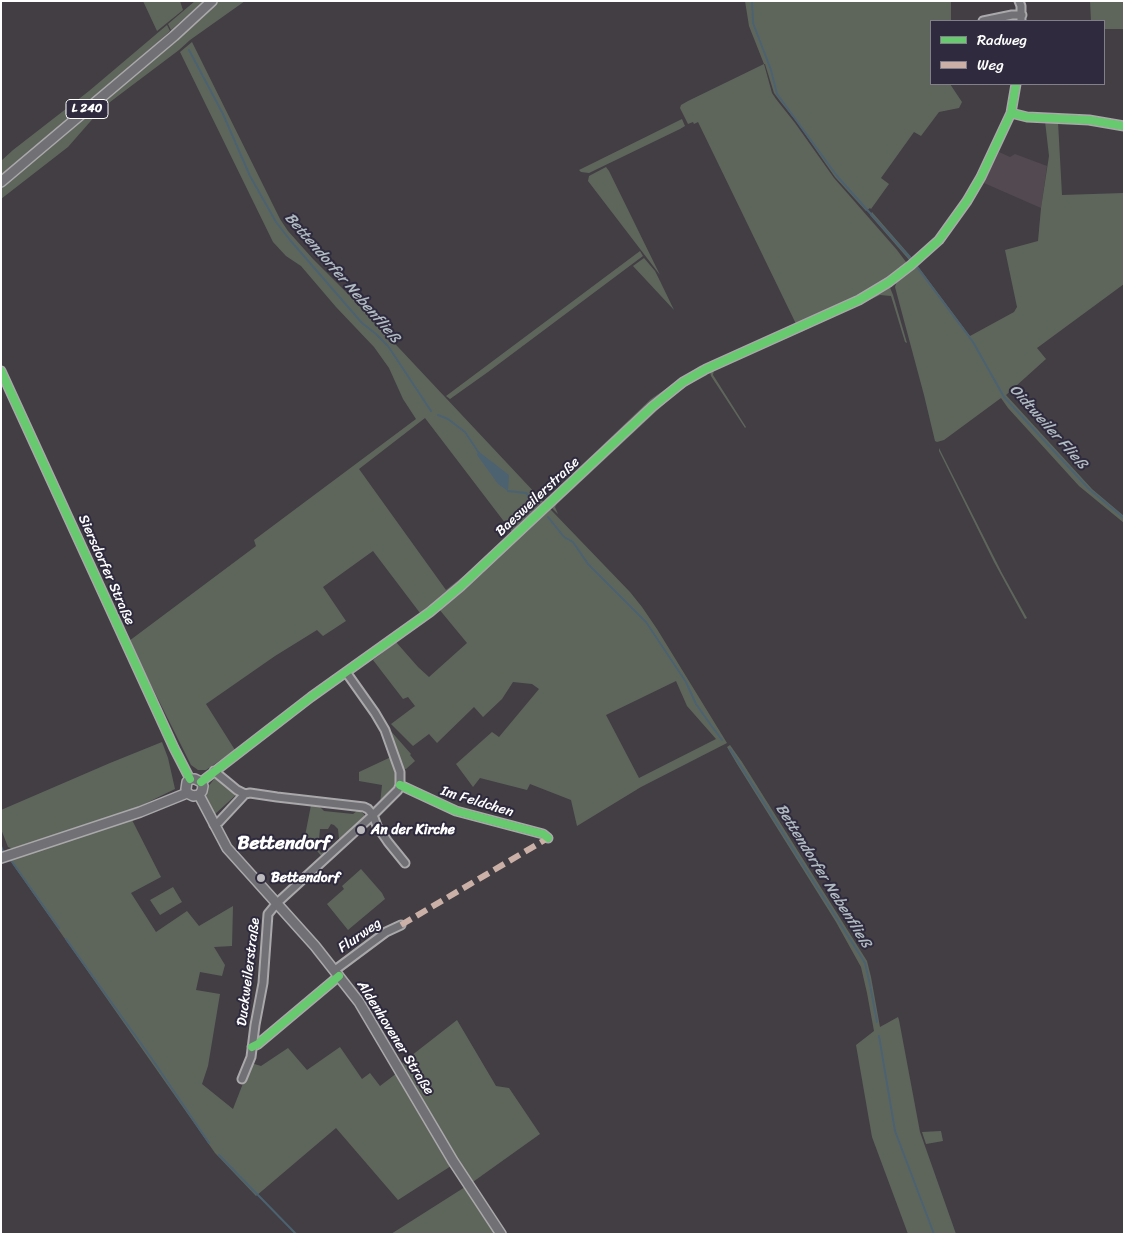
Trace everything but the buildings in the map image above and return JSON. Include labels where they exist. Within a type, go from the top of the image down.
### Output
[{"type":"main road","name":"L 240","points":[[1,182],[177,34],[212,1]]},
{"type":"main road","points":[[1,858],[140,812],[187,793],[193,796],[199,794],[202,789],[201,782],[195,778],[190,779],[186,785],[187,793]]},
{"type":"main road","name":"Aldenhovener Straße","points":[[199,794],[227,848],[315,946],[359,1002],[453,1161],[501,1234]]},
{"type":"street","points":[[987,20],[1012,15],[1021,18],[1019,1]]},
{"type":"street","name":"Baesweilerstraße","points":[[201,782],[311,697],[430,612],[461,586],[652,407],[683,382],[706,369],[859,300],[890,282],[912,265],[938,240],[968,201],[982,177],[1011,113],[1016,85]]},
{"type":"street","points":[[1011,113],[1027,117],[1089,120],[1124,126]]},
{"type":"street","name":"Siersdorfer Straße","points":[[1,370],[162,722],[190,779]]},
{"type":"street","points":[[277,902],[373,816],[398,790],[400,785],[400,772],[385,730],[346,672]]},
{"type":"street","points":[[214,771],[237,790],[245,794],[250,793],[364,807],[368,809],[377,826],[405,863]]},
{"type":"street","name":"Im Feldchen","points":[[400,785],[456,811],[543,834],[548,838]]},
{"type":"street","points":[[214,825],[245,794]]},
{"type":"street","name":"Duckweilerstraße","points":[[242,1079],[251,1056],[263,983],[268,914],[277,902]]},
{"type":"street","name":"Flurweg","points":[[337,973],[386,932],[401,924]]},
{"type":"street","name":"Duckweilerstraße","points":[[252,1046],[258,1044],[337,973]]},
{"type":"shaded area","points":[[143,1],[180,1],[183,10],[157,31]]},
{"type":"shaded area","points":[[195,1],[204,1],[171,30],[168,24]]},
{"type":"shaded area","points":[[218,1],[245,1],[190,40],[110,102],[68,147],[1,199],[1,185]]},
{"type":"shaded area","points":[[745,1],[951,1],[951,20],[930,20],[930,85],[951,85],[962,102],[959,108],[939,112],[921,136],[914,132],[881,178],[889,184],[871,209],[866,211],[835,177],[774,93],[765,64],[749,26]]},
{"type":"shaded area","points":[[1090,1],[1124,1],[1124,29],[1105,29],[1105,20],[1091,20]]},
{"type":"shaded area","points":[[167,25],[170,31],[126,71],[1,176],[1,161],[13,150],[89,91]]},
{"type":"shaded area","points":[[192,42],[280,219],[288,231],[630,592],[657,629],[727,743],[641,787],[577,826],[571,800],[530,784],[527,790],[480,778],[473,787],[456,764],[492,732],[499,737],[539,689],[532,684],[513,682],[502,699],[483,717],[474,707],[437,743],[429,734],[413,746],[391,724],[415,706],[408,697],[403,699],[373,660],[396,642],[429,677],[467,643],[434,603],[420,613],[373,551],[323,587],[346,621],[323,636],[317,630],[275,656],[206,704],[235,750],[206,770],[198,770],[191,765],[129,641],[256,546],[254,540],[416,419],[403,399],[389,368],[374,347],[301,266],[286,256],[273,242],[180,52]],"holes":[[[425,418],[512,532],[446,590],[359,469]],[[676,681],[687,706],[716,739],[639,778],[606,715]]]},
{"type":"shaded area","points":[[764,64],[772,93],[776,99],[834,178],[906,262],[901,270],[879,285],[797,326],[698,122],[688,124],[680,108],[681,105],[688,101]]},
{"type":"shaded area","points":[[682,119],[685,126],[680,129],[589,173],[579,170]]},
{"type":"shaded area","points":[[1045,121],[1058,122],[1062,195],[1124,193],[1124,284],[1037,348],[1046,359],[1006,395],[1092,489],[1124,516],[1124,523],[1079,486],[1001,398],[944,440],[935,441],[895,287],[897,281],[917,265],[970,336],[1014,312],[1017,307],[1005,250],[1038,241],[1049,156]]},
{"type":"shaded area","points":[[999,152],[1010,157],[1015,154],[1047,166],[1041,208],[984,183]]},
{"type":"shaded area","points":[[606,167],[660,275],[588,181],[589,176]]},
{"type":"shaded area","points":[[872,212],[913,259],[910,261],[870,215]]},
{"type":"shaded area","points":[[640,251],[643,256],[488,372],[450,399],[446,396]]},
{"type":"shaded area","points":[[644,258],[655,271],[674,310],[633,266]]},
{"type":"shaded area","points":[[889,285],[907,343],[905,342],[891,296],[880,295],[714,370],[713,375],[745,428],[711,376],[711,370]]},
{"type":"shaded area","points":[[701,365],[698,370],[659,397],[548,500],[545,500],[651,399]]},
{"type":"shaded area","points":[[706,372],[707,375],[678,392],[663,405],[557,504],[555,507],[558,514],[552,508],[551,506],[659,405],[677,390]]},
{"type":"shaded area","points":[[939,448],[1002,573],[1027,618],[1025,619],[994,562]]},
{"type":"shaded area","points":[[389,729],[415,761],[406,769],[401,768],[388,731]]},
{"type":"shaded area","points":[[162,742],[168,758],[175,789],[130,811],[14,849],[8,847],[1,829],[1,810]]},
{"type":"shaded area","points":[[730,745],[867,961],[880,1027],[898,1017],[920,1132],[956,1234],[908,1234],[872,1137],[856,1045],[874,1031],[861,967],[836,922],[737,764],[727,747]]},
{"type":"shaded area","points":[[391,757],[397,782],[393,790],[380,804],[382,785],[359,781],[359,772]]},
{"type":"shaded area","points":[[215,778],[237,794],[214,815],[205,796],[207,788]]},
{"type":"shaded area","points":[[311,805],[320,807],[324,811],[353,814],[357,811],[364,814],[364,818],[341,842],[338,829],[334,825],[331,824],[328,829],[320,829],[318,849],[321,853],[326,851],[328,853],[322,857],[305,836]]},
{"type":"shaded area","points":[[131,818],[161,877],[131,893],[156,932],[187,911],[199,926],[233,906],[232,946],[214,947],[225,965],[222,976],[200,972],[196,990],[220,994],[208,1066],[202,1084],[233,1109],[251,1063],[261,1066],[288,1048],[307,1070],[340,1047],[362,1079],[370,1073],[380,1086],[397,1073],[451,1166],[398,1200],[336,1128],[256,1196],[215,1153],[9,859]]},
{"type":"shaded area","points":[[361,869],[385,899],[348,930],[327,904],[344,889],[342,886]]},
{"type":"shaded area","points":[[173,887],[182,902],[160,915],[150,900]]},
{"type":"shaded area","points":[[457,1020],[496,1086],[509,1088],[540,1134],[470,1184],[402,1063]]},
{"type":"shaded area","points":[[941,1131],[943,1141],[926,1144],[922,1132]]},
{"type":"shaded area","points":[[465,1187],[496,1234],[391,1234]]},
{"type":"water","points":[[478,451],[509,475],[508,491],[498,484],[477,455]]},
{"type":"waterway","name":"Oidtweiler Fließ","points":[[752,1],[753,23],[771,70],[777,94],[837,176],[911,259]]},
{"type":"waterway","name":"Bettendorfer Nebenfließ","points":[[189,50],[223,114],[250,176],[276,222],[362,323],[388,346],[431,411]]},
{"type":"waterway","name":"Oidtweiler Fließ","points":[[917,267],[973,342],[1004,397],[1089,489],[1124,518]]},
{"type":"waterway","name":"Bettendorfer Nebenfließ","points":[[438,415],[448,419],[465,432],[479,453]]},
{"type":"waterway","name":"Bettendorfer Nebenfließ","points":[[508,491],[526,493],[535,503]]},
{"type":"waterway","name":"Bettendorfer Nebenfließ","points":[[548,517],[564,537],[573,542],[588,564],[646,622],[686,682],[696,704],[722,740]]},
{"type":"waterway","name":"Bettendorfer Nebenfließ","points":[[730,749],[865,963],[877,1022]]},
{"type":"waterway","points":[[1,846],[3,851]]},
{"type":"waterway","points":[[10,859],[59,928]]},
{"type":"waterway","points":[[66,939],[152,1059],[209,1143]]},
{"type":"waterway","name":"Bettendorfer Nebenfließ","points":[[879,1036],[895,1131],[934,1234]]},
{"type":"waterway","points":[[219,1155],[296,1234]]},
{"type":"marked path","points":[[401,925],[548,838]]},
{"type":"cycle path","points":[[201,782],[311,697],[430,612],[461,586],[652,407],[683,382],[706,369],[859,300],[889,282],[911,265],[939,240],[967,201],[981,177],[1011,113],[1016,85]]},
{"type":"cycle path","points":[[1011,113],[1027,117],[1089,120],[1124,126]]},
{"type":"cycle path","points":[[1,371],[190,779]]},
{"type":"cycle path","points":[[400,785],[456,811],[543,834],[548,838]]},
{"type":"cycle path","points":[[252,1047],[339,976]]},
{"type":"place","name":"An der Kirche","points":[[361,830]]},
{"type":"place","name":"Bettendorf","points":[[261,878]]},
{"type":"district","name":"Bettendorf","points":[[284,844]]}]
